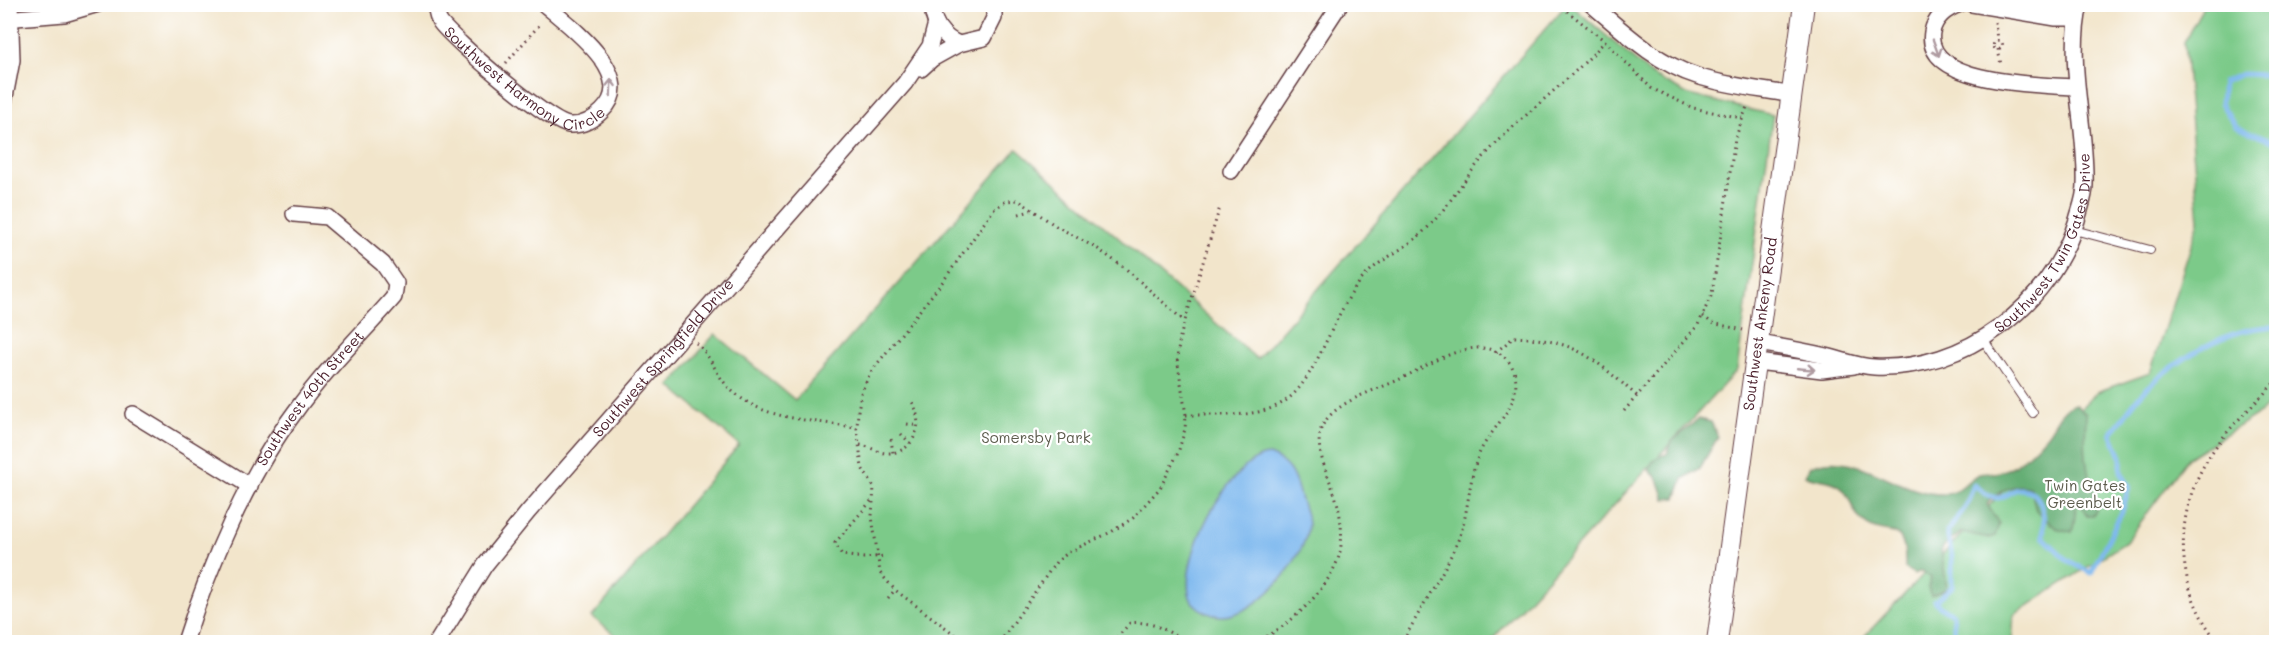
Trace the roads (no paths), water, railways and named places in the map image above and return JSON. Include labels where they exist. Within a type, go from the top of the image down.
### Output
[{"type":"street","points":[[4,102],[12,60],[9,14],[64,14],[98,4]]},
{"type":"street","name":"Southwest Harmony Circle","points":[[435,4],[439,21],[537,108],[558,122],[569,125],[583,123],[593,119],[605,108],[613,94],[611,77],[604,60],[551,7]]},
{"type":"street","name":"Southwest Springfield Drive","points":[[905,83],[932,59],[959,45],[984,38],[994,18],[994,4]]},
{"type":"street","points":[[1231,171],[1340,4]]},
{"type":"street","points":[[1591,4],[1654,55],[1676,67],[1697,76],[1792,95]]},
{"type":"street","name":"Southwest Ankeny Road","points":[[1718,642],[1804,4]]},
{"type":"street","points":[[1960,4],[1941,14],[1932,33],[1934,48],[1940,59],[1950,67],[1982,77],[2076,87]]},
{"type":"street","points":[[1972,4],[2056,18],[2078,11]]},
{"type":"street","points":[[933,11],[944,35],[959,45]]},
{"type":"street","name":"Southwest Springfield Drive","points":[[437,642],[485,565],[528,512],[905,83],[930,46],[933,11]]},
{"type":"street","name":"Southwest Twin Gates Drive","points":[[1758,353],[1829,356],[1855,366],[1897,367],[1927,362],[1983,339],[2007,323],[2044,283],[2060,259],[2074,230],[2085,189],[2076,87],[2078,11]]},
{"type":"street","name":"Southwest 40th Street","points":[[185,642],[204,582],[250,486],[295,412],[394,297],[396,283],[383,264],[327,217],[294,214]]},
{"type":"street","points":[[133,414],[250,486]]},
{"type":"lane","points":[[2074,230],[2150,250]]},
{"type":"lane","points":[[1983,339],[2033,413]]},
{"type":"water","points":[[1269,455],[1286,465],[1295,480],[1308,524],[1306,538],[1299,553],[1277,583],[1249,607],[1234,614],[1221,616],[1201,610],[1192,602],[1188,585],[1190,564],[1197,540],[1208,516],[1237,474],[1253,461]]},
{"type":"waterway","points":[[2276,66],[2267,75],[2242,74],[2223,82],[2221,103],[2236,127],[2276,143]]},
{"type":"waterway","points":[[1955,642],[1953,614],[1940,607],[1935,601],[1952,587],[1952,557],[1947,532],[1966,506],[1974,485],[1996,498],[2020,489],[2034,494],[2042,507],[2043,537],[2067,560],[2091,573],[2122,512],[2129,486],[2121,472],[2121,457],[2111,433],[2145,390],[2189,356],[2223,338],[2259,328],[2276,327]]},
{"type":"park label","name":"Somersby Park","points":[[1036,438]]},
{"type":"park label","name":"Twin Gates Greenbelt","points":[[2085,494]]}]
